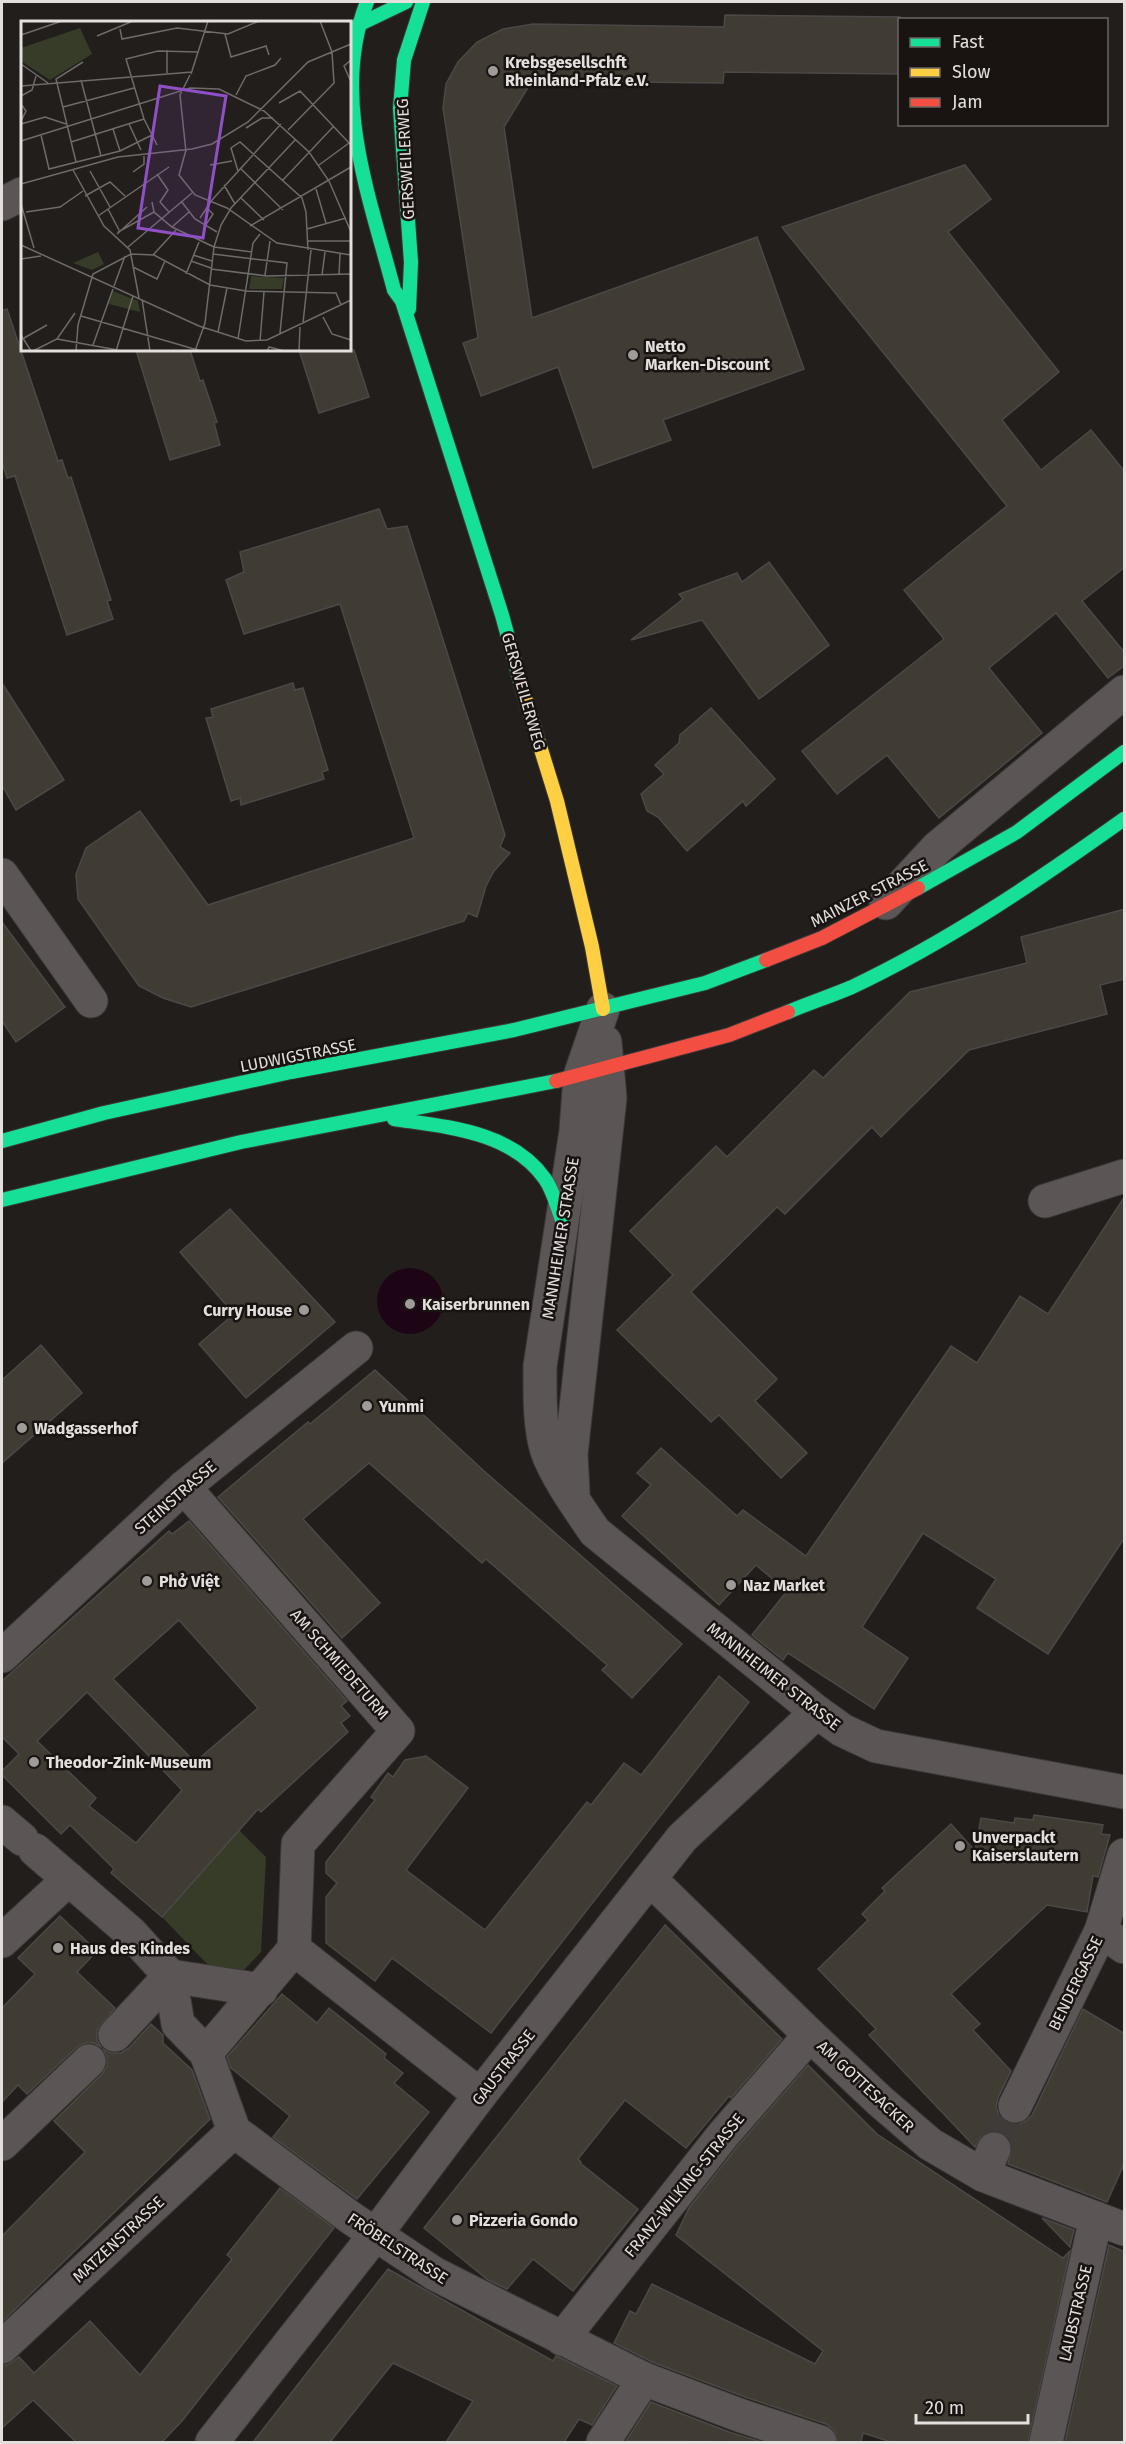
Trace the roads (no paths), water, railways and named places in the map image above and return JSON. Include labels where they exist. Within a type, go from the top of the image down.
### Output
[{"type":"main road","points":[[358,19],[406,2]]},
{"type":"main road","name":"GERSWEILERWEG","points":[[408,320],[411,262],[400,108],[404,60],[423,2]]},
{"type":"main road","name":"GERSWEILERWEG","points":[[358,19],[351,71],[353,106],[362,170],[394,290],[402,301],[502,615],[529,713],[557,801],[592,947],[603,1009]]},
{"type":"main road","name":"MAINZER STRASSE","points":[[603,1009],[705,983],[822,938],[882,908],[1017,832],[1125,752]]},
{"type":"main road","points":[[2,1200],[241,1142],[594,1073],[729,1035],[851,987],[944,939],[1037,880],[1125,819]]},
{"type":"main road","name":"LUDWIGSTRASSE","points":[[2,1141],[104,1113],[291,1072],[514,1030],[603,1009]]},
{"type":"main road","points":[[372,1115],[471,1133],[498,1142],[522,1154],[545,1179],[563,1222]]},
{"type":"street","points":[[2,204],[21,194]]},
{"type":"street","points":[[882,908],[937,848],[1125,692]]},
{"type":"street","points":[[2,875],[91,1001]]},
{"type":"street","name":"GERSWEILERWEG","points":[[594,1073],[603,1009]]},
{"type":"street","name":"MANNHEIMER STRASSE","points":[[594,1073],[576,1131],[540,1366],[540,1401],[547,1450],[573,1500],[595,1532],[842,1730],[876,1746],[1125,1792]]},
{"type":"street","name":"MANNHEIMER STRASSE","points":[[573,1500],[572,1454],[610,1098],[594,1073]]},
{"type":"street","points":[[1045,1201],[1125,1176]]},
{"type":"street","name":"STEINSTRASSE","points":[[2,1656],[184,1486],[356,1348]]},
{"type":"street","name":"AM SCHMIEDETURM","points":[[184,1486],[398,1731],[298,1844],[294,1949]]},
{"type":"street","name":"GAUSTRASSE","points":[[212,2442],[682,1838],[817,1712]]},
{"type":"street","points":[[19,1837],[131,1933],[170,1976],[178,2024],[207,2053],[234,2131]]},
{"type":"street","name":"BENDERGASSE","points":[[1015,2106],[1113,1939],[1125,1855]]},
{"type":"street","points":[[2,1941],[69,1879]]},
{"type":"street","name":"AM GOTTESACKER","points":[[650,1879],[810,2035],[930,2144],[988,2162],[1115,2220]]},
{"type":"street","points":[[207,2053],[294,1949],[480,2095]]},
{"type":"street","points":[[170,1976],[261,1990]]},
{"type":"street","points":[[114,2035],[170,1976]]},
{"type":"street","name":"FRANZ-WILKING-STRASSE","points":[[562,2339],[723,2135],[810,2035]]},
{"type":"street","points":[[2,2144],[89,2061]]},
{"type":"street","name":"FRÖBELSTRASSE","points":[[234,2131],[375,2235],[435,2274],[644,2379],[739,2415],[820,2442]]},
{"type":"street","name":"MATZENSTRASSE","points":[[2,2347],[234,2131]]},
{"type":"street","name":"LAUBSTRASSE","points":[[1046,2442],[1115,2220]]},
{"type":"street","points":[[603,2442],[644,2379]]},
{"type":"tunnel","points":[[994,2149],[1015,2106]]},
{"type":"place","name":"Krebsgesellschft Rheinland-Pfalz e.V.","points":[[493,71]]},
{"type":"place","name":"Netto Marken-Discount","points":[[633,355]]},
{"type":"place","name":"Kaiserbrunnen","points":[[410,1304]]},
{"type":"place","name":"Curry House","points":[[304,1310]]},
{"type":"place","name":"Yunmi","points":[[367,1406]]},
{"type":"place","name":"Wadgasserhof","points":[[22,1428]]},
{"type":"place","name":"Phở Việt","points":[[147,1581]]},
{"type":"place","name":"Naz Market","points":[[731,1585]]},
{"type":"place","name":"Theodor-Zink-Museum","points":[[34,1762]]},
{"type":"place","name":"Unverpackt Kaiserslautern","points":[[960,1846]]},
{"type":"place","name":"Haus des Kindes","points":[[58,1948]]},
{"type":"place","name":"Pizzeria Gondo","points":[[457,2220]]}]
